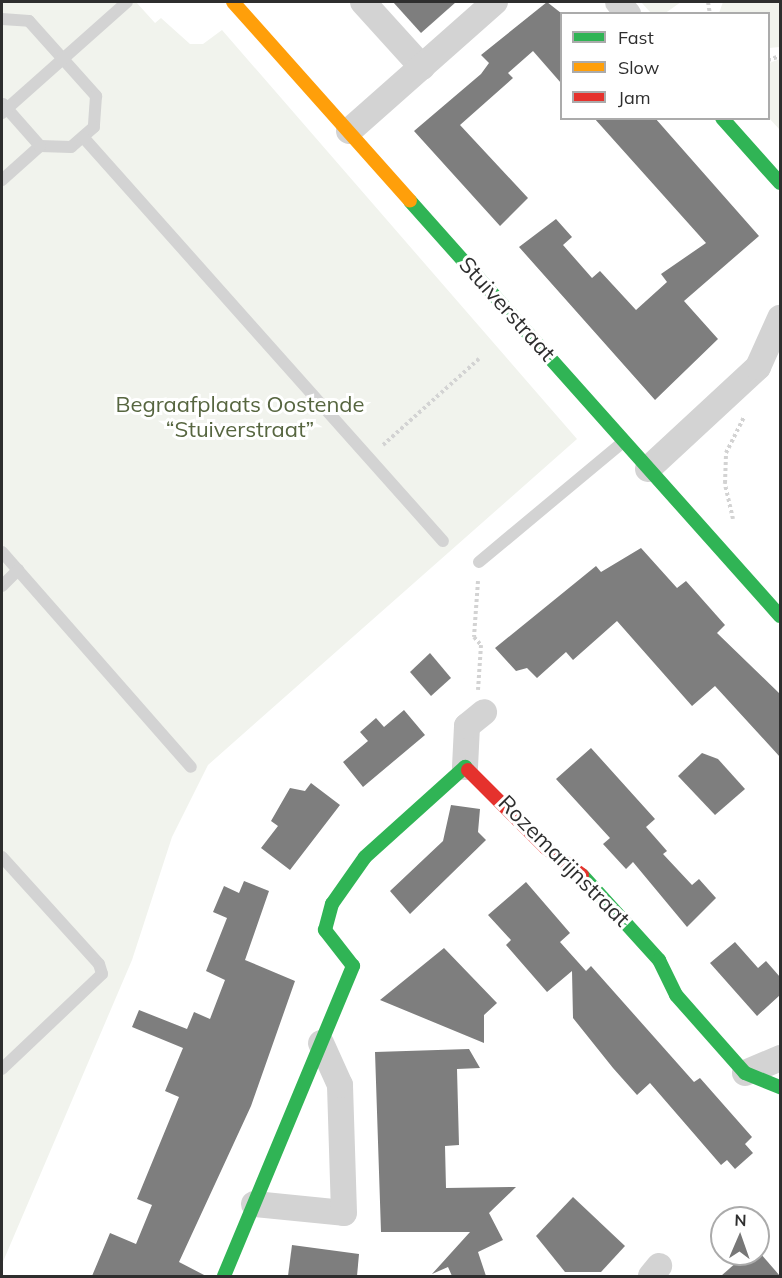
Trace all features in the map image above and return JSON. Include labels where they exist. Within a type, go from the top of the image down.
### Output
[{"type":"street","name":"Stuiverstraat","points":[[233,2],[780,616]]},
{"type":"street","points":[[363,2],[422,67]]},
{"type":"street","points":[[349,131],[495,2]]},
{"type":"street","points":[[724,120],[780,183]]},
{"type":"street","points":[[648,469],[758,367],[780,318]]},
{"type":"street","points":[[224,1276],[353,966],[325,930],[344,881],[465,767],[467,726],[480,715]]},
{"type":"street","name":"Rozemarijnstraat","points":[[465,767],[546,848],[577,868],[659,960],[676,995],[745,1073],[780,1087]]},
{"type":"street","points":[[254,1204],[344,1213],[340,1085],[321,1043]]},
{"type":"street","points":[[745,1073],[780,1058]]},
{"type":"lane","points":[[40,146],[3,108],[127,2]]},
{"type":"lane","points":[[2,19],[29,21],[96,96],[94,127],[83,137],[71,147],[40,146],[2,180]]},
{"type":"lane","points":[[83,137],[443,541]]},
{"type":"lane","points":[[479,562],[624,441]]},
{"type":"lane","points":[[2,552],[190,767]]},
{"type":"lane","points":[[2,586],[18,570]]},
{"type":"lane","points":[[2,857],[99,964],[102,974],[2,1069]]},
{"type":"path","points":[[369,458],[478,359]]},
{"type":"path","points":[[734,524],[724,483],[726,453],[746,412]]},
{"type":"path","points":[[479,562],[474,637],[481,645],[480,715]]},
{"type":"green space","name":"Begraafplaats Oostende “Stuiverstraat”","points":[[2,2],[136,2],[155,23],[161,18],[190,44],[203,44],[222,30],[577,439],[208,765],[172,837],[132,960],[2,1264]]},
{"type":"green space","points":[[641,2],[681,2],[667,12],[650,12]]},
{"type":"green space","points":[[723,2],[780,2],[780,47],[770,48],[770,12],[719,12]]},
{"type":"green space","points":[[780,59],[780,130],[770,119],[770,63]]},
{"type":"building","points":[[393,2],[456,2],[421,33]]},
{"type":"building","points":[[547,2],[560,12],[560,82],[533,51],[508,73],[513,78],[460,125],[528,198],[500,226],[414,131],[481,74],[489,63],[481,55]]},
{"type":"building","points":[[596,120],[657,120],[759,236],[684,301],[718,339],[655,400],[519,247],[556,219],[572,237],[563,245],[592,278],[600,271],[636,310],[667,282],[661,274],[706,243]]},
{"type":"building","points":[[641,548],[677,588],[686,581],[725,625],[717,633],[780,694],[780,757],[715,686],[692,706],[617,621],[573,660],[566,652],[537,678],[527,668],[516,671],[495,648],[596,566],[601,572]]},
{"type":"building","points":[[430,653],[451,678],[431,696],[410,672]]},
{"type":"building","points":[[404,710],[425,735],[363,787],[343,762],[368,741],[360,732],[376,718],[384,727]]},
{"type":"building","points":[[591,748],[655,819],[646,827],[667,851],[663,854],[692,885],[699,879],[716,898],[687,927],[633,862],[626,869],[603,844],[610,838],[556,779]]},
{"type":"building","points":[[702,753],[718,759],[745,789],[715,815],[678,776]]},
{"type":"building","points":[[311,783],[340,805],[290,870],[261,848],[278,826],[271,821],[290,788],[305,791]]},
{"type":"building","points":[[451,805],[480,809],[478,832],[486,840],[410,914],[390,891],[443,841]]},
{"type":"building","points":[[244,881],[269,891],[245,960],[295,981],[251,1106],[179,1262],[206,1276],[92,1276],[110,1233],[136,1244],[152,1205],[137,1199],[179,1097],[165,1091],[183,1048],[132,1027],[139,1010],[187,1029],[194,1012],[210,1019],[225,980],[206,971],[227,918],[213,912],[224,886],[239,893]]},
{"type":"building","points":[[526,882],[570,933],[560,942],[586,971],[591,966],[694,1082],[700,1078],[752,1137],[745,1144],[753,1153],[735,1169],[727,1160],[721,1165],[650,1083],[637,1095],[613,1068],[573,1018],[572,971],[547,992],[506,945],[511,940],[488,915]]},
{"type":"building","points":[[735,942],[758,968],[766,961],[780,977],[780,995],[757,1016],[710,963]]},
{"type":"building","points":[[444,948],[497,1003],[484,1015],[484,1043],[380,1000]]},
{"type":"building","points":[[469,1049],[480,1068],[457,1069],[459,1145],[445,1146],[446,1188],[516,1187],[489,1213],[503,1240],[478,1252],[486,1276],[452,1276],[448,1267],[432,1274],[470,1232],[381,1232],[375,1052]]},
{"type":"building","points":[[573,1197],[625,1246],[601,1272],[565,1272],[536,1236]]},
{"type":"building","points":[[292,1245],[359,1254],[357,1276],[288,1276]]},
{"type":"building","points":[[770,1264],[780,1276],[721,1276],[732,1266]]},
{"type":"traffic: fast","points":[[724,120],[780,183]]},
{"type":"traffic: fast","points":[[410,201],[780,616]]},
{"type":"traffic: fast","points":[[224,1276],[353,966],[325,930],[332,904],[365,857],[465,767],[468,770]]},
{"type":"traffic: fast","points":[[582,875],[659,960],[676,995],[745,1073],[780,1087]]},
{"type":"traffic: slow","points":[[233,2],[410,201]]},
{"type":"traffic: jam","points":[[468,770],[546,848],[582,875]]}]
